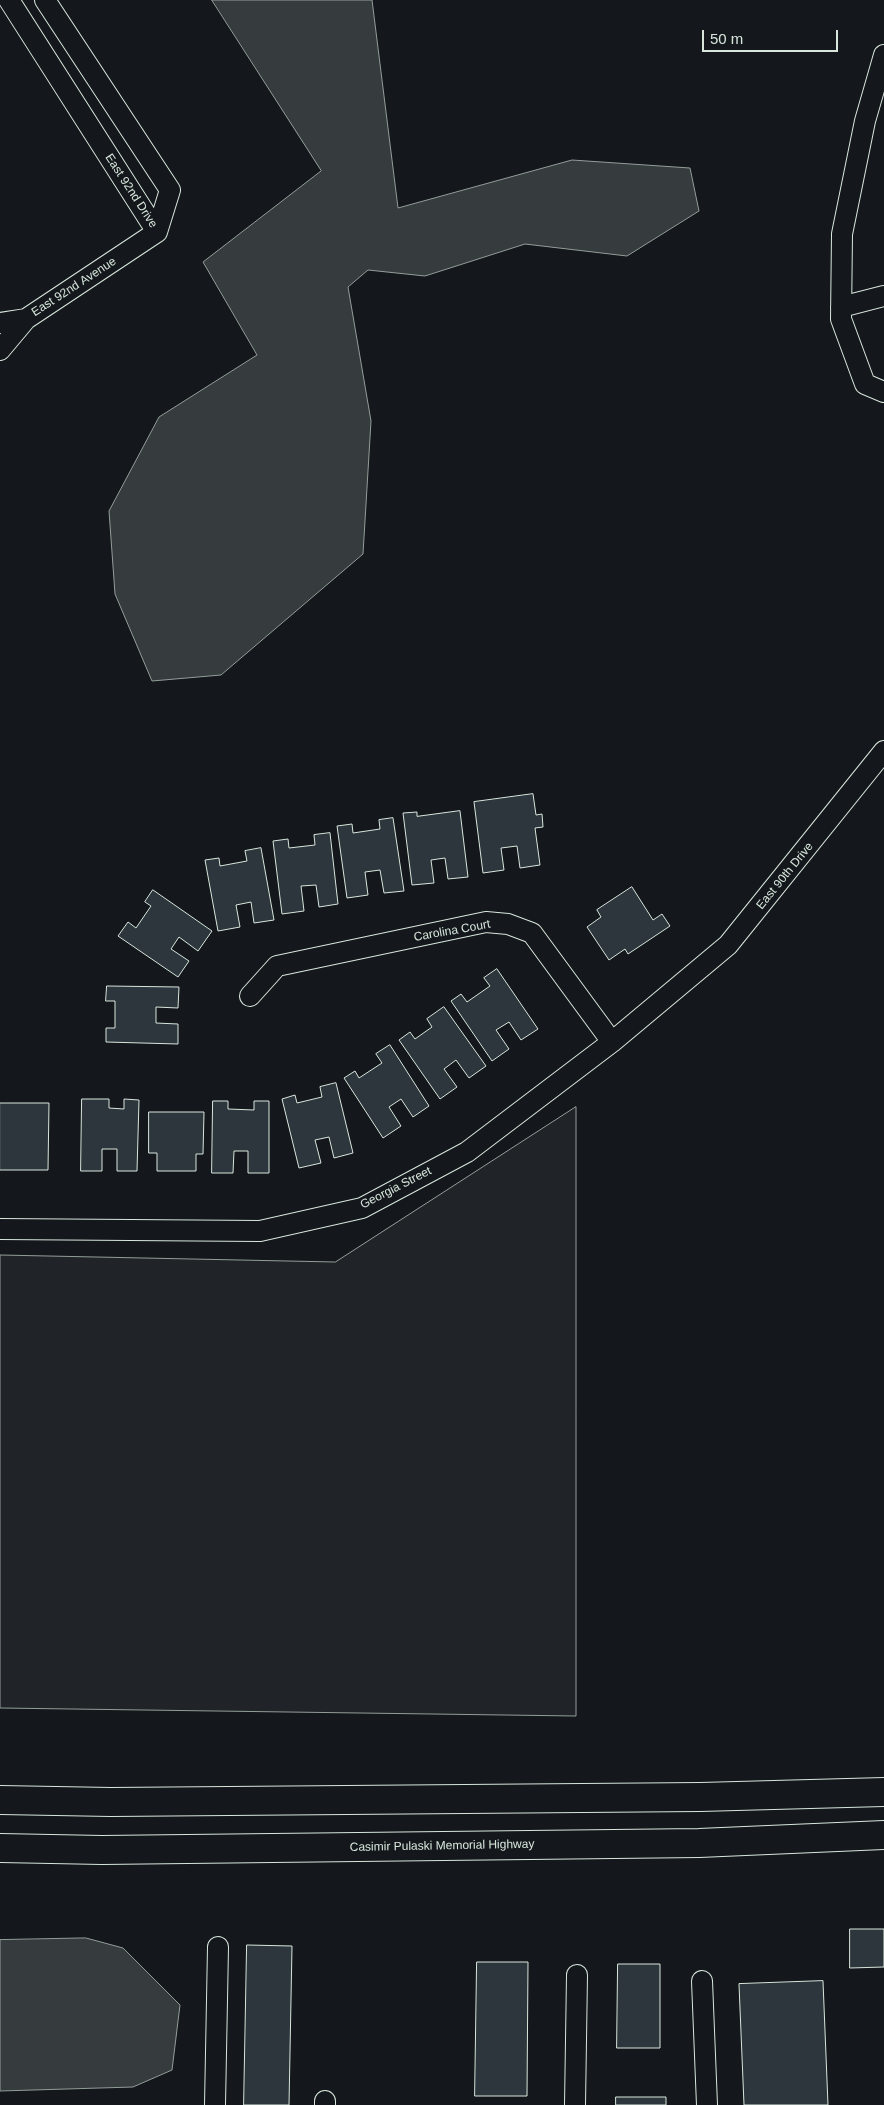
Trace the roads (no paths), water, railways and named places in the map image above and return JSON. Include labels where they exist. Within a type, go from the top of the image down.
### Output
[{"type":"highway","points":[[0,1800],[120,1802],[700,1798],[884,1792]]},
{"type":"highway","name":"Casimir Pulaski Memorial Highway","points":[[0,1848],[102,1850],[699,1844],[884,1835]]},
{"type":"street","name":"East 92nd Drive","points":[[9,0],[157,232]]},
{"type":"street","name":"East 92nd Drive","points":[[45,0],[170,190],[157,232]]},
{"type":"street","points":[[884,55],[865,121],[842,234],[841,308],[841,319],[865,384],[884,392]]},
{"type":"street","name":"East 92nd Avenue","points":[[0,350],[26,319],[157,232]]},
{"type":"street","points":[[841,308],[884,296]]},
{"type":"street","points":[[0,323],[26,319]]},
{"type":"street","name":"East 90th Drive","points":[[674,989],[728,945],[884,751]]},
{"type":"street","name":"Carolina Court","points":[[250,996],[278,966],[486,922],[508,924],[532,933],[612,1042]]},
{"type":"street","name":"Georgia Street","points":[[0,1229],[260,1231],[362,1208],[467,1152],[612,1042],[674,989]]},
{"type":"street","points":[[215,2105],[218,1947]]},
{"type":"street","points":[[575,2105],[577,1974]]},
{"type":"street","points":[[702,1982],[707,2105]]}]
